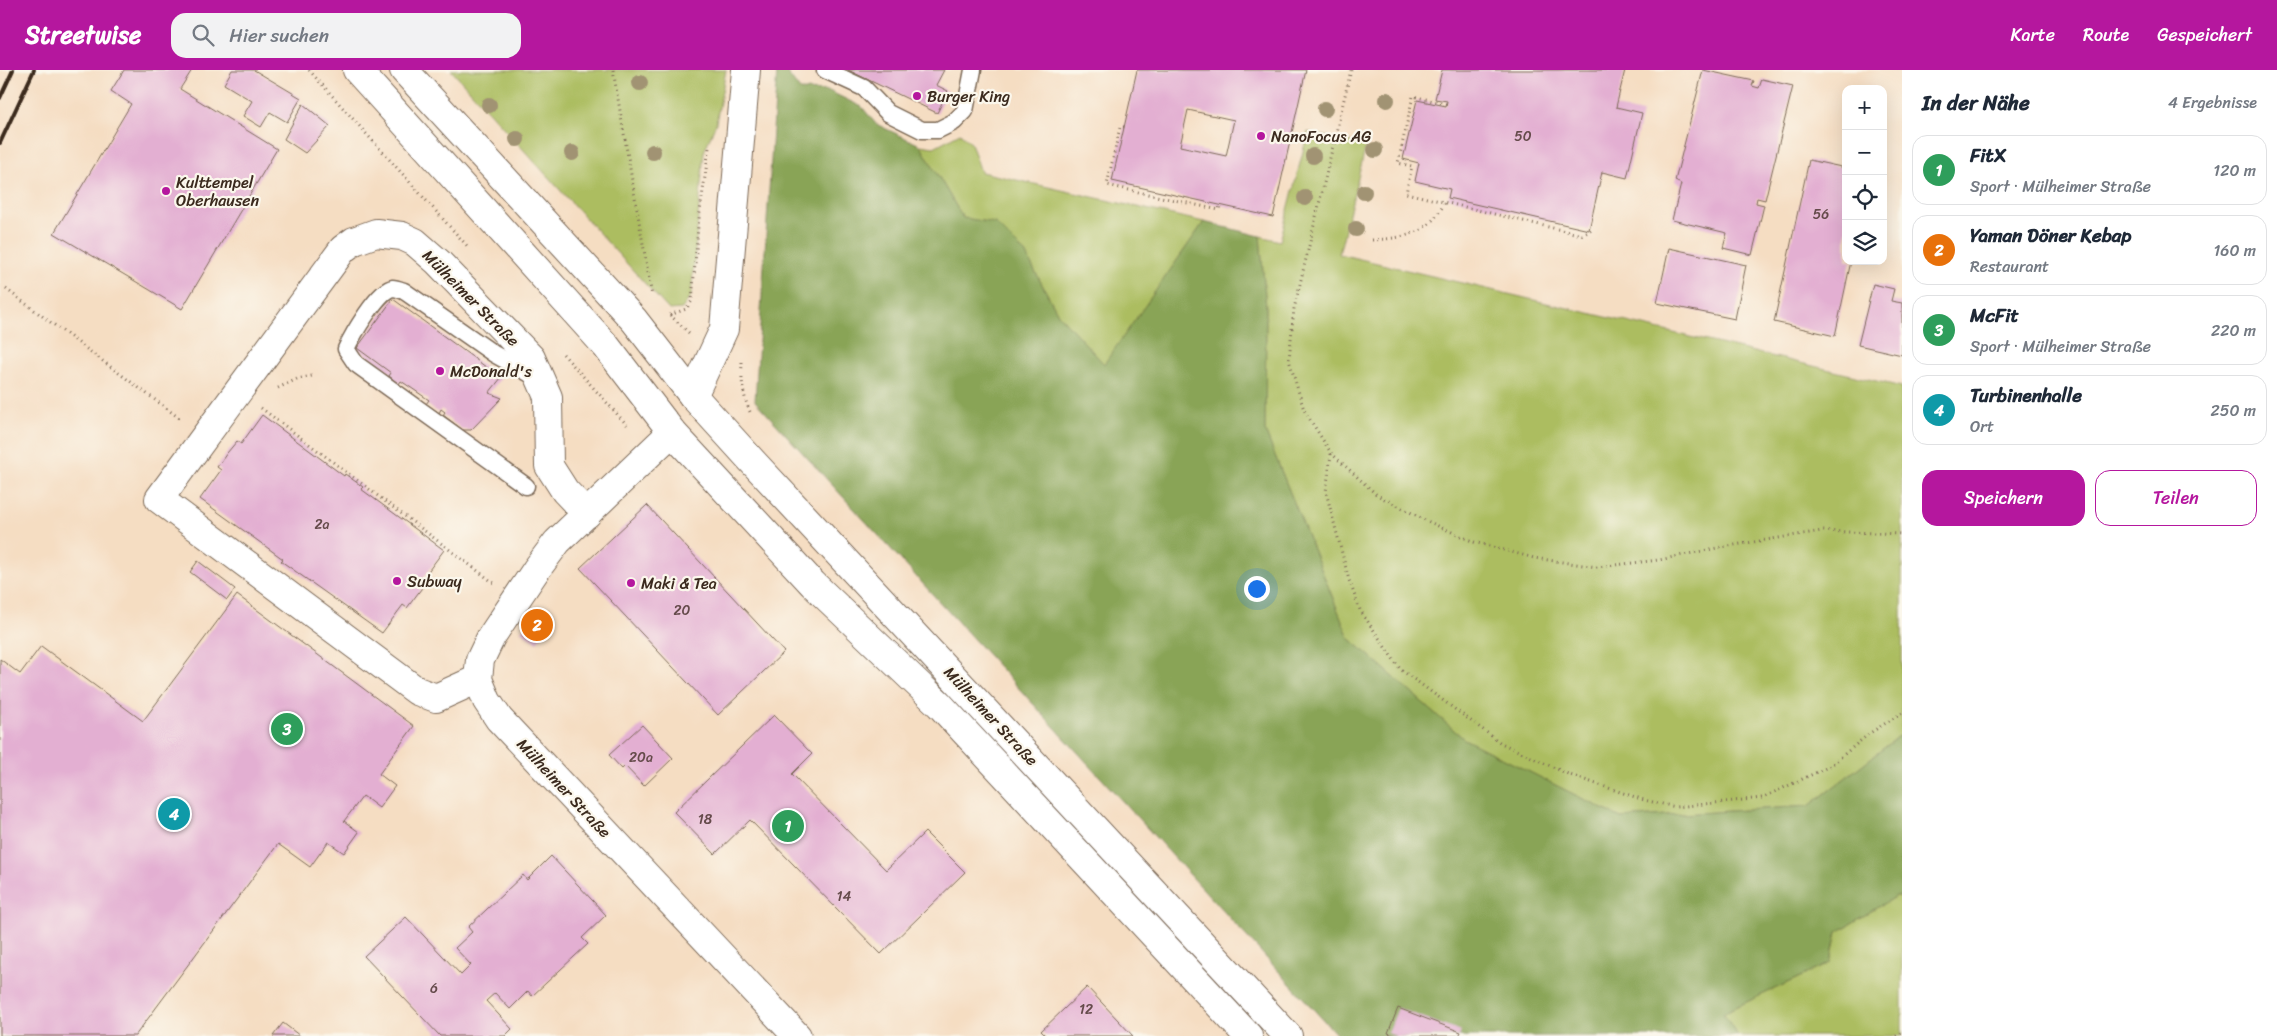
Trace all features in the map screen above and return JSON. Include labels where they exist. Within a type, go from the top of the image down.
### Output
[{"type":"main road","name":"Mülheimer Straße","points":[[357,70],[606,346],[672,432],[812,584],[940,705],[1248,1036]]},
{"type":"main road","name":"Mülheimer Straße","points":[[404,70],[634,320],[693,396],[1288,1036]]},
{"type":"main road","points":[[478,679],[480,660],[484,649],[516,600],[558,542],[672,432],[693,396],[724,329],[746,70]]},
{"type":"main road","name":"Mülheimer Straße","points":[[587,514],[565,491],[549,466],[548,398],[531,358],[438,262],[415,242],[402,236],[376,233],[354,241],[343,249],[158,499],[417,691],[436,698],[478,679],[487,701],[499,719],[798,1036]]},
{"type":"lane","points":[[825,70],[864,88],[888,114],[922,130],[938,130],[954,122],[965,110],[973,70]]},
{"type":"lane","points":[[526,486],[356,364],[346,349],[354,333],[383,293],[393,288],[404,290],[494,354],[541,380]]},
{"type":"path","points":[[612,70],[653,302]]},
{"type":"path","points":[[1351,70],[1294,309],[1289,360],[1304,410],[1331,453],[1376,495],[1474,542],[1534,558],[1597,566],[1659,560],[1722,547],[1822,531],[1902,534]]},
{"type":"path","points":[[1446,104],[1413,96],[1398,164],[1412,166],[1406,193],[1582,236],[1592,230]]},
{"type":"path","points":[[1124,127],[1120,127],[1107,185],[1219,210],[1220,205]]},
{"type":"path","points":[[1372,240],[1401,238],[1425,227],[1440,213],[1445,202]]},
{"type":"path","points":[[6,289],[205,438]]},
{"type":"path","points":[[272,391],[296,379],[312,376]]},
{"type":"path","points":[[256,405],[516,600]]},
{"type":"path","points":[[1331,453],[1326,492],[1349,580],[1360,610],[1400,669],[1501,743],[1570,775],[1644,800],[1676,807],[1762,798],[1830,766],[1870,733],[1902,713]]},
{"type":"path","points":[[1896,1036],[1902,1033]]},
{"type":"green space","points":[[451,70],[726,70],[716,123],[704,152],[691,296],[682,309],[669,310]]},
{"type":"green space","points":[[777,70],[785,70],[800,90],[829,91],[862,107],[876,124],[920,145],[963,218],[995,223],[1025,253],[1058,314],[1104,364],[1204,222],[1260,236],[1266,308],[1265,431],[1349,638],[1464,739],[1621,818],[1809,806],[1902,734],[1902,896],[1896,896],[1837,932],[1830,963],[1723,1013],[1738,1036],[1338,1036],[755,401]]},
{"type":"green space","points":[[1308,132],[1366,146],[1339,254],[1902,387],[1902,734],[1809,806],[1621,818],[1464,739],[1349,638],[1265,431],[1266,308],[1260,236],[1280,241]]},
{"type":"green space","points":[[960,133],[971,143],[981,172],[1204,222],[1104,365],[1058,314],[1025,253],[995,223],[963,218],[920,145],[934,147]]},
{"type":"green space","points":[[1896,896],[1902,896],[1902,1036],[1738,1036],[1723,1013],[1830,963],[1837,932]]},
{"type":"building","name":"Kulttempel Oberhausen","points":[[124,70],[192,70],[180,89],[277,149],[182,309],[54,233],[131,104],[111,91]]},
{"type":"building","points":[[232,70],[254,70],[301,98],[287,122],[270,112],[261,127],[243,116],[252,101],[224,84]]},
{"type":"building","name":"Burger King","points":[[848,70],[944,70],[936,85],[948,91],[937,113]]},
{"type":"building","name":"NanoFocus AG","points":[[1137,70],[1306,70],[1273,217],[1112,181]],"holes":[[[1188,110],[1234,120],[1226,156],[1180,146]]]},
{"type":"building","points":[[1442,70],[1625,70],[1616,107],[1642,113],[1627,178],[1602,172],[1589,230],[1448,198],[1450,189],[1415,181],[1419,163],[1403,159],[1417,100],[1446,106],[1447,101],[1435,99]]},
{"type":"building","points":[[1703,70],[1754,81],[1752,86],[1759,88],[1762,79],[1793,86],[1765,200],[1757,198],[1756,203],[1764,205],[1752,255],[1723,248],[1727,233],[1672,220],[1681,184],[1675,181]]},
{"type":"building","points":[[303,104],[330,126],[305,153],[284,139]]},
{"type":"building","points":[[1809,160],[1842,167],[1842,265],[1850,265],[1835,336],[1774,322]]},
{"type":"building","points":[[1669,248],[1746,265],[1735,319],[1657,303]]},
{"type":"building","points":[[1873,284],[1894,289],[1891,301],[1902,303],[1902,355],[1858,345]]},
{"type":"building","name":"McDonald's","points":[[393,299],[501,378],[489,393],[502,398],[471,430],[463,430],[443,415],[445,412],[441,409],[439,413],[426,404],[429,400],[401,381],[399,384],[389,376],[391,373],[357,348]]},
{"type":"building","points":[[262,415],[344,476],[345,474],[363,487],[361,489],[444,550],[423,578],[427,581],[407,608],[403,605],[382,633],[281,561],[283,559],[200,499],[221,470],[217,467],[227,453],[237,441],[241,444]]},
{"type":"building","points":[[647,505],[784,652],[718,715],[580,568]]},
{"type":"building","points":[[198,561],[235,589],[227,600],[190,572]]},
{"type":"building","points":[[237,595],[414,726],[379,774],[395,786],[379,808],[363,796],[344,821],[359,832],[344,853],[328,842],[310,867],[278,844],[135,1036],[0,1036],[0,659],[20,674],[41,646],[143,721]]},
{"type":"building","points":[[538,608],[554,619],[537,642],[521,631]]},
{"type":"building","points":[[774,715],[812,754],[792,774],[886,870],[925,832],[965,872],[881,954],[750,820],[715,854],[674,812]]},
{"type":"building","points":[[642,725],[673,758],[644,786],[625,766],[622,769],[609,755]]},
{"type":"building","points":[[551,856],[606,915],[582,938],[588,944],[532,996],[528,991],[510,1009],[495,993],[486,1001],[512,1029],[505,1036],[440,1036],[364,956],[406,917],[461,975],[471,965],[455,948],[472,932],[468,927],[523,875],[527,880]]},
{"type":"building","points":[[1087,987],[1133,1036],[1046,1036],[1041,1031]]},
{"type":"building","points":[[1398,1008],[1461,1032],[1459,1036],[1396,1036],[1388,1033]]},
{"type":"building","points":[[283,1023],[300,1036],[273,1036]]},
{"type":"railway","points":[[0,98],[13,70]]},
{"type":"railway","points":[[0,143],[34,70]]},
{"type":"place","name":"Burger King","points":[[917,96]]},
{"type":"place","name":"NanoFocus AG","points":[[1261,136]]},
{"type":"place","name":"Kulttempel Oberhausen","points":[[166,191]]},
{"type":"place","name":"McDonald's","points":[[440,371]]},
{"type":"place","name":"Subway","points":[[397,581]]},
{"type":"place","name":"Maki & Tea","points":[[631,583]]},
{"type":"place","name":"Yaman Döner Kebap","points":[[537,625]]},
{"type":"place","name":"McFit","points":[[287,729]]},
{"type":"place","name":"Turbinenhalle","points":[[174,814]]},
{"type":"place","name":"FitX","points":[[788,826]]}]
